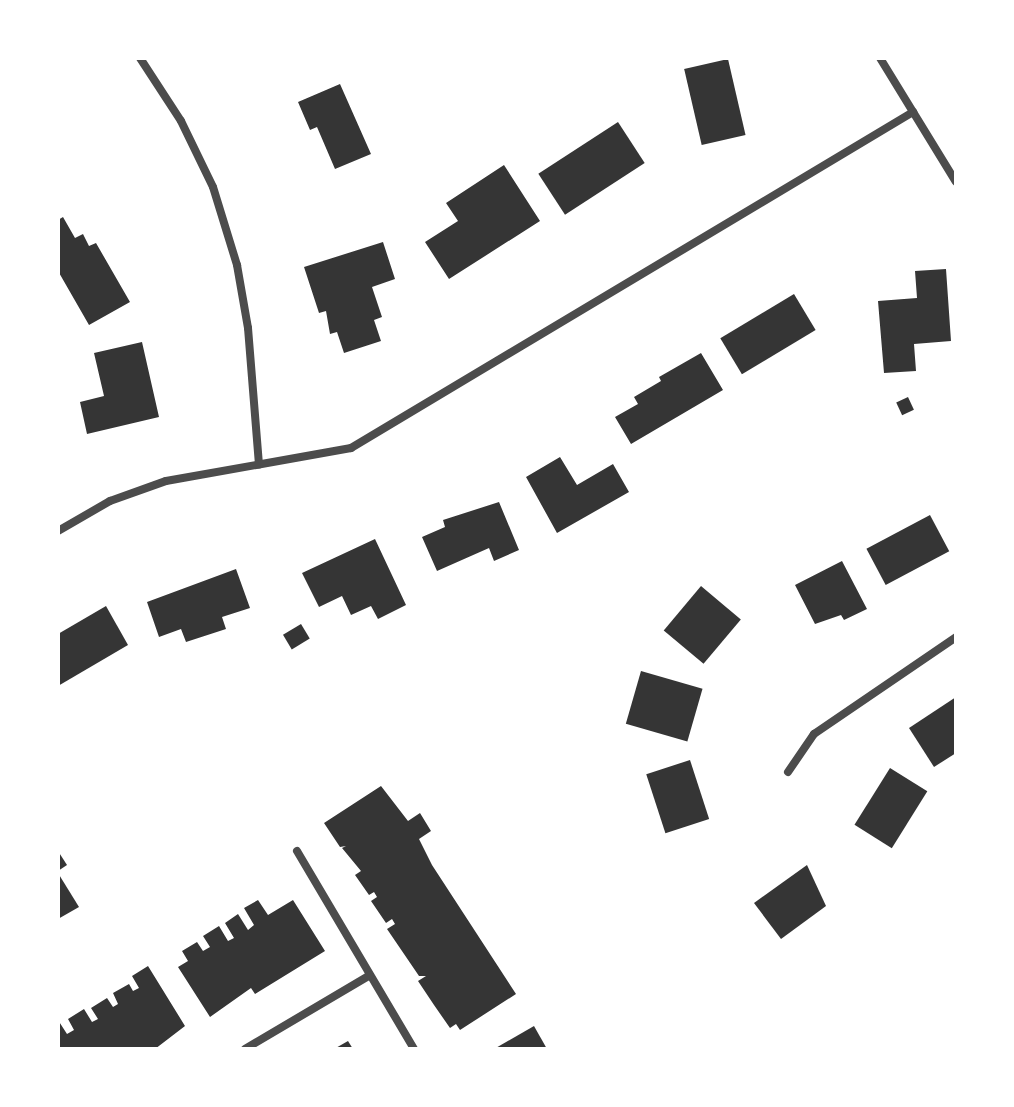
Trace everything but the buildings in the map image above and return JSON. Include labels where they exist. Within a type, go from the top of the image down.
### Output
[{"type":"street","points":[[140,58],[181,121],[213,187],[237,265],[248,328],[259,465]]},
{"type":"street","points":[[880,58],[956,182]]},
{"type":"street","points":[[58,531],[110,501],[166,481],[351,448],[913,112]]},
{"type":"street","points":[[788,772],[814,734],[956,637]]},
{"type":"street","points":[[297,851],[414,1049]]},
{"type":"street","points":[[245,1049],[370,975]]}]
